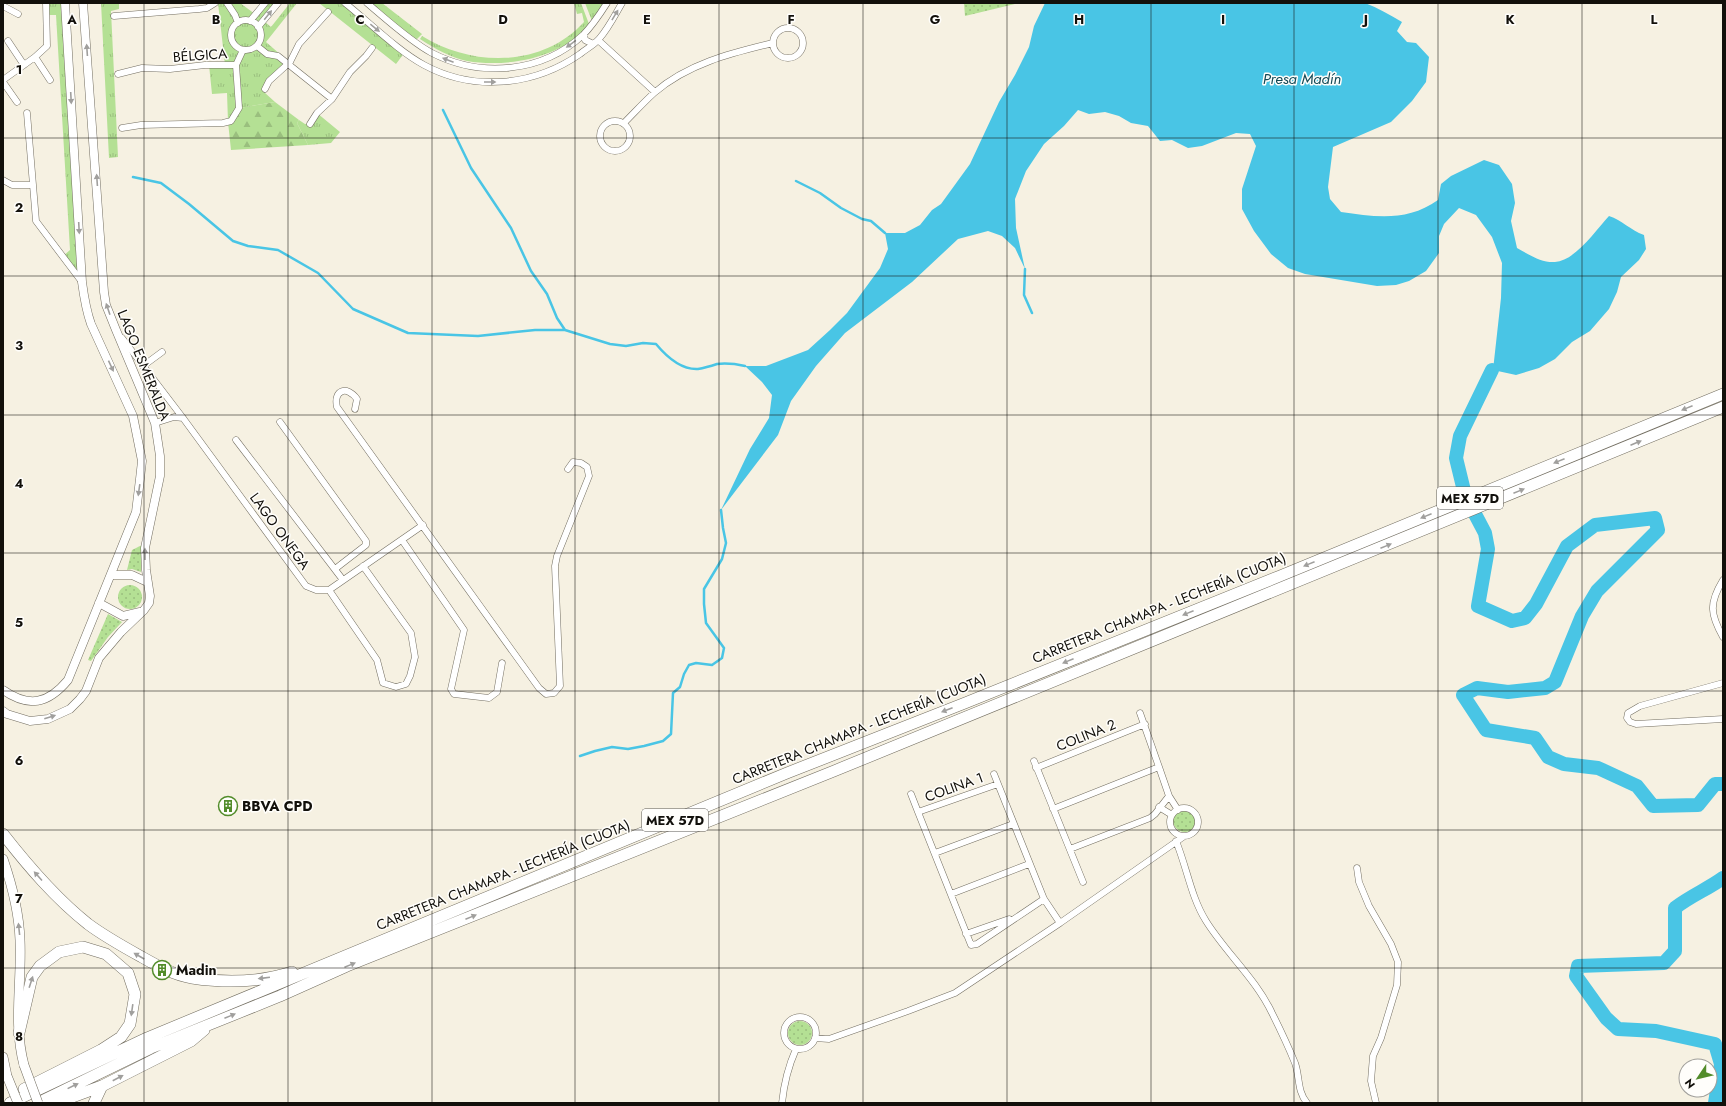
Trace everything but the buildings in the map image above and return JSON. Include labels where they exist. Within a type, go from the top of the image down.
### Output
[{"type":"highway","name":"CARRETERA CHAMAPA - LECHERÍA (CUOTA)","points":[[10,1103],[147,1038],[787,773],[965,703],[1723,394]]},
{"type":"highway","name":"CARRETERA CHAMAPA - LECHERÍA (CUOTA)","points":[[38,1103],[150,1048],[347,966],[792,788],[1350,561],[1723,407]]},
{"type":"highway","points":[[3,834],[24,861],[56,896],[89,924],[162,969],[192,978],[235,981],[282,975],[342,958]]},
{"type":"highway","points":[[3,1101],[38,1081],[101,1050],[121,1037],[130,1024],[134,994],[128,974],[106,954],[83,947],[59,952],[40,966],[32,977],[19,1033]]},
{"type":"highway","points":[[56,1103],[102,1086],[191,1041],[214,1022]]},
{"type":"highway","points":[[94,1103],[102,1086]]},
{"type":"main road","points":[[3,859],[16,903],[20,939],[19,1033],[24,1065],[38,1103]]},
{"type":"main road","points":[[3,1057],[7,1076],[18,1103]]},
{"type":"street","points":[[17,102],[3,81],[47,46],[46,3]]},
{"type":"street","name":"LAGO ESMERALDA","points":[[3,690],[14,696],[35,702],[50,698],[68,680],[136,512],[142,460],[133,416],[89,318],[82,282],[65,3]]},
{"type":"street","name":"LAGO ESMERALDA","points":[[3,711],[8,714],[30,720],[48,719],[70,709],[86,691],[99,658],[144,610],[149,603],[150,596],[147,582],[145,548],[160,476],[160,456],[155,423],[106,305],[83,3]]},
{"type":"street","points":[[114,16],[200,9],[206,8],[215,3]]},
{"type":"street","points":[[227,3],[235,15],[238,23],[250,21],[264,3]]},
{"type":"street","points":[[258,27],[278,3]]},
{"type":"street","points":[[345,3],[423,65],[441,73],[464,80],[489,82],[515,81],[538,76],[568,62],[600,37],[622,3]]},
{"type":"street","points":[[367,3],[431,52],[448,61],[489,70],[512,68],[534,63],[560,52],[584,34],[593,24],[607,3]]},
{"type":"street","points":[[3,6],[18,14]]},
{"type":"street","points":[[265,89],[269,81],[287,64],[300,44],[328,12]]},
{"type":"street","points":[[250,21],[258,27],[261,38],[257,46],[267,54],[278,56],[332,99]]},
{"type":"street","name":"BÉLGICA","points":[[238,23],[231,34],[232,41],[236,47],[243,50],[253,49],[257,46]]},
{"type":"street","points":[[593,24],[599,26],[600,37],[655,92]]},
{"type":"street","points":[[786,28],[792,28],[798,32],[803,42],[799,53],[789,58],[778,54],[773,43],[776,33],[786,28]]},
{"type":"street","points":[[584,34],[585,40],[592,44]]},
{"type":"street","points":[[8,41],[24,64]]},
{"type":"street","points":[[624,123],[655,92],[685,72],[738,51],[773,43]]},
{"type":"street","points":[[310,124],[317,113],[332,99],[350,72],[372,48]]},
{"type":"street","points":[[236,65],[243,50]]},
{"type":"street","points":[[35,57],[50,80]]},
{"type":"street","name":"BÉLGICA","points":[[118,74],[142,68],[170,69],[205,65],[236,65],[239,108],[231,121],[224,123],[141,125],[122,128]]},
{"type":"street","points":[[28,113],[36,221],[82,282]]},
{"type":"street","points":[[614,121],[624,123],[630,137],[626,146],[618,151],[607,148],[601,140],[601,130],[604,126],[614,121]]},
{"type":"street","points":[[3,180],[12,185],[33,185]]},
{"type":"street","name":"LAGO ONEGA","points":[[116,330],[183,418],[306,586],[316,590],[329,590]]},
{"type":"street","points":[[143,366],[162,352]]},
{"type":"street","points":[[355,409],[357,399],[353,393],[347,391],[338,395],[336,401],[337,407],[539,688],[546,694],[554,693],[560,686],[555,566],[557,556],[589,476],[587,467],[581,462],[573,462],[568,469]]},
{"type":"street","points":[[155,423],[174,417],[183,418]]},
{"type":"street","points":[[280,422],[366,541],[366,545],[335,570]]},
{"type":"street","points":[[236,440],[343,580]]},
{"type":"street","points":[[363,566],[411,633],[415,657],[410,676],[406,684],[396,687],[383,683],[377,660],[329,590],[363,566],[423,525]]},
{"type":"street","points":[[402,540],[464,630],[451,689],[454,694],[490,698],[498,692],[502,663]]},
{"type":"street","points":[[111,575],[132,575],[147,582]]},
{"type":"street","points":[[1723,580],[1713,601],[1712,612],[1715,623],[1723,637]]},
{"type":"street","points":[[99,603],[123,616],[128,616],[144,610]]},
{"type":"street","points":[[123,616],[128,626]]},
{"type":"street","points":[[1723,683],[1632,709],[1628,713],[1627,718],[1630,722],[1636,724],[1723,719]]},
{"type":"street","points":[[1140,713],[1169,796],[1178,810]]},
{"type":"street","name":"COLINA 2","points":[[1036,768],[1144,724]]},
{"type":"street","points":[[1034,761],[1083,882]]},
{"type":"street","points":[[1053,809],[1159,767]]},
{"type":"street","name":"COLINA 1","points":[[994,774],[1044,898],[1060,923]]},
{"type":"street","name":"COLINA 1","points":[[918,812],[998,784]]},
{"type":"street","name":"COLINA 1","points":[[911,794],[973,953]]},
{"type":"street","points":[[1070,849],[1150,818],[1169,796]]},
{"type":"street","points":[[1160,808],[1172,815]]},
{"type":"street","points":[[815,1038],[829,1039],[955,993],[1060,923],[1176,841],[1194,833],[1198,827],[1199,819],[1195,813],[1189,809],[1178,810],[1172,815],[1170,822],[1172,829],[1177,834],[1184,837]]},
{"type":"street","points":[[935,853],[1013,824]]},
{"type":"street","points":[[1176,841],[1185,863],[1195,901],[1206,922],[1244,970],[1271,1011],[1295,1064],[1300,1091],[1307,1103]]},
{"type":"street","points":[[951,894],[1029,864]]},
{"type":"street","points":[[1357,868],[1359,882],[1369,906],[1391,944],[1398,962],[1397,985],[1381,1038],[1373,1056],[1371,1081],[1376,1103]]},
{"type":"street","points":[[971,945],[977,944],[1044,898]]},
{"type":"street","points":[[966,934],[1018,915]]},
{"type":"street","points":[[801,1017],[810,1020],[816,1028],[815,1038],[811,1045],[804,1049],[796,1049],[788,1044],[784,1035],[785,1026],[792,1019],[801,1017]]},
{"type":"street","points":[[782,1103],[784,1084],[789,1064],[796,1049]]},
{"type":"green space","points":[[46,3],[65,3],[82,282],[62,257],[70,250],[56,15],[49,15],[46,9]]},
{"type":"green space","points":[[101,3],[119,3],[119,9],[111,11],[118,157],[109,158]]},
{"type":"green space","points":[[218,3],[240,3],[255,14],[264,3],[278,3],[264,21],[271,27],[290,3],[297,3],[266,42],[289,62],[265,89],[264,92],[275,102],[239,108],[228,122],[227,93],[212,94],[209,65],[225,65]]},
{"type":"green space","points":[[319,3],[345,3],[405,52],[396,64]]},
{"type":"green space","points":[[367,3],[382,3],[422,34],[415,41]]},
{"type":"green space","points":[[574,3],[581,3],[589,24],[578,36],[565,45],[534,58],[499,63],[483,63],[461,60],[420,39],[422,36],[442,46],[462,53],[484,57],[506,58],[527,55],[548,48],[567,37],[584,22],[582,13],[577,14]]},
{"type":"green space","points":[[585,3],[604,3],[592,21]]},
{"type":"green space","points":[[964,3],[1019,3],[965,16]]},
{"type":"green space","points":[[275,102],[299,120],[297,123],[308,145],[231,150],[228,122],[239,108]]},
{"type":"green space","points":[[317,113],[340,132],[331,143],[308,145],[297,123],[299,120],[305,124],[310,124]]},
{"type":"green space","points":[[142,545],[141,572],[132,569],[127,570],[132,550]]},
{"type":"green space","points":[[130,585],[139,588],[142,597],[139,606],[130,609],[121,606],[118,597],[121,588]]},
{"type":"green space","points":[[108,614],[122,622],[108,637],[91,661],[88,660]]},
{"type":"green space","points":[[1185,808],[1190,809],[1196,815],[1196,825],[1190,831],[1185,832],[1180,831],[1174,825],[1173,820],[1174,815],[1180,809]]},
{"type":"green space","points":[[800,1021],[805,1022],[811,1028],[811,1038],[805,1044],[800,1045],[795,1044],[789,1038],[788,1033],[789,1028],[795,1022]]},
{"type":"water","name":"Presa Madín","points":[[1045,3],[1365,3],[1370,5],[1402,22],[1397,31],[1407,42],[1416,43],[1429,57],[1426,82],[1412,101],[1391,122],[1333,147],[1328,187],[1330,199],[1341,212],[1391,216],[1415,212],[1438,200],[1441,184],[1451,176],[1484,160],[1499,165],[1512,184],[1515,203],[1511,221],[1517,248],[1535,258],[1550,262],[1563,260],[1585,244],[1609,216],[1644,235],[1646,249],[1639,260],[1621,277],[1617,292],[1609,309],[1590,331],[1572,342],[1555,359],[1539,368],[1516,375],[1493,370],[1501,298],[1502,263],[1492,237],[1476,215],[1459,208],[1444,224],[1439,236],[1439,253],[1426,271],[1409,281],[1396,285],[1377,286],[1305,274],[1288,268],[1271,254],[1254,231],[1242,209],[1242,189],[1256,146],[1250,134],[1236,133],[1202,146],[1188,148],[1172,140],[1160,141],[1148,126],[1131,123],[1119,116],[1105,112],[1089,114],[1078,110],[1064,126],[1044,144],[1026,171],[1015,199],[1016,228],[1025,269],[1015,248],[1002,236],[988,231],[958,239],[912,282],[845,333],[816,366],[791,401],[778,435],[721,510],[750,449],[769,418],[772,395],[762,382],[745,366],[766,366],[808,350],[847,313],[880,268],[888,249],[885,233],[905,233],[920,225],[932,210],[941,204],[970,164],[999,102],[1029,47],[1034,26]]},
{"type":"waterway","points":[[443,110],[471,168],[511,228],[531,271],[547,294],[557,318],[565,330]]},
{"type":"waterway","points":[[133,177],[161,183],[189,204],[233,241],[248,246],[278,250],[318,273],[353,309],[408,333],[478,336],[535,330],[565,330],[610,344],[626,346],[643,343],[656,344],[674,361],[680,365],[692,369],[717,364],[745,366]]},
{"type":"waterway","points":[[796,181],[820,193],[841,208],[862,219],[871,221],[885,233]]},
{"type":"waterway","points":[[1025,269],[1024,295],[1032,313]]},
{"type":"waterway","points":[[1492,370],[1460,436],[1456,458],[1465,495],[1485,533],[1488,549],[1478,606],[1512,621],[1525,618],[1536,604],[1567,546],[1595,525],[1655,518],[1658,530],[1597,591],[1582,616],[1555,682],[1545,688],[1508,692],[1477,688],[1463,695],[1486,730],[1535,738],[1548,757],[1564,764],[1598,768],[1637,786],[1653,806],[1698,805],[1715,784],[1723,784]]},
{"type":"waterway","points":[[580,756],[612,747],[628,749],[663,741],[671,734],[673,693],[680,687],[684,674],[689,665],[696,663],[712,665],[722,658],[724,648],[706,623],[704,604],[704,589],[722,559],[726,543],[721,510]]},
{"type":"waterway","points":[[1715,1103],[1721,1064],[1715,1044],[1656,1031],[1618,1029],[1606,1018],[1576,976],[1578,966],[1664,963],[1675,951],[1675,908],[1723,878]]},
{"type":"place","name":"BBVA CPD","points":[[228,806]]},
{"type":"place","name":"Madin","points":[[162,970]]}]
